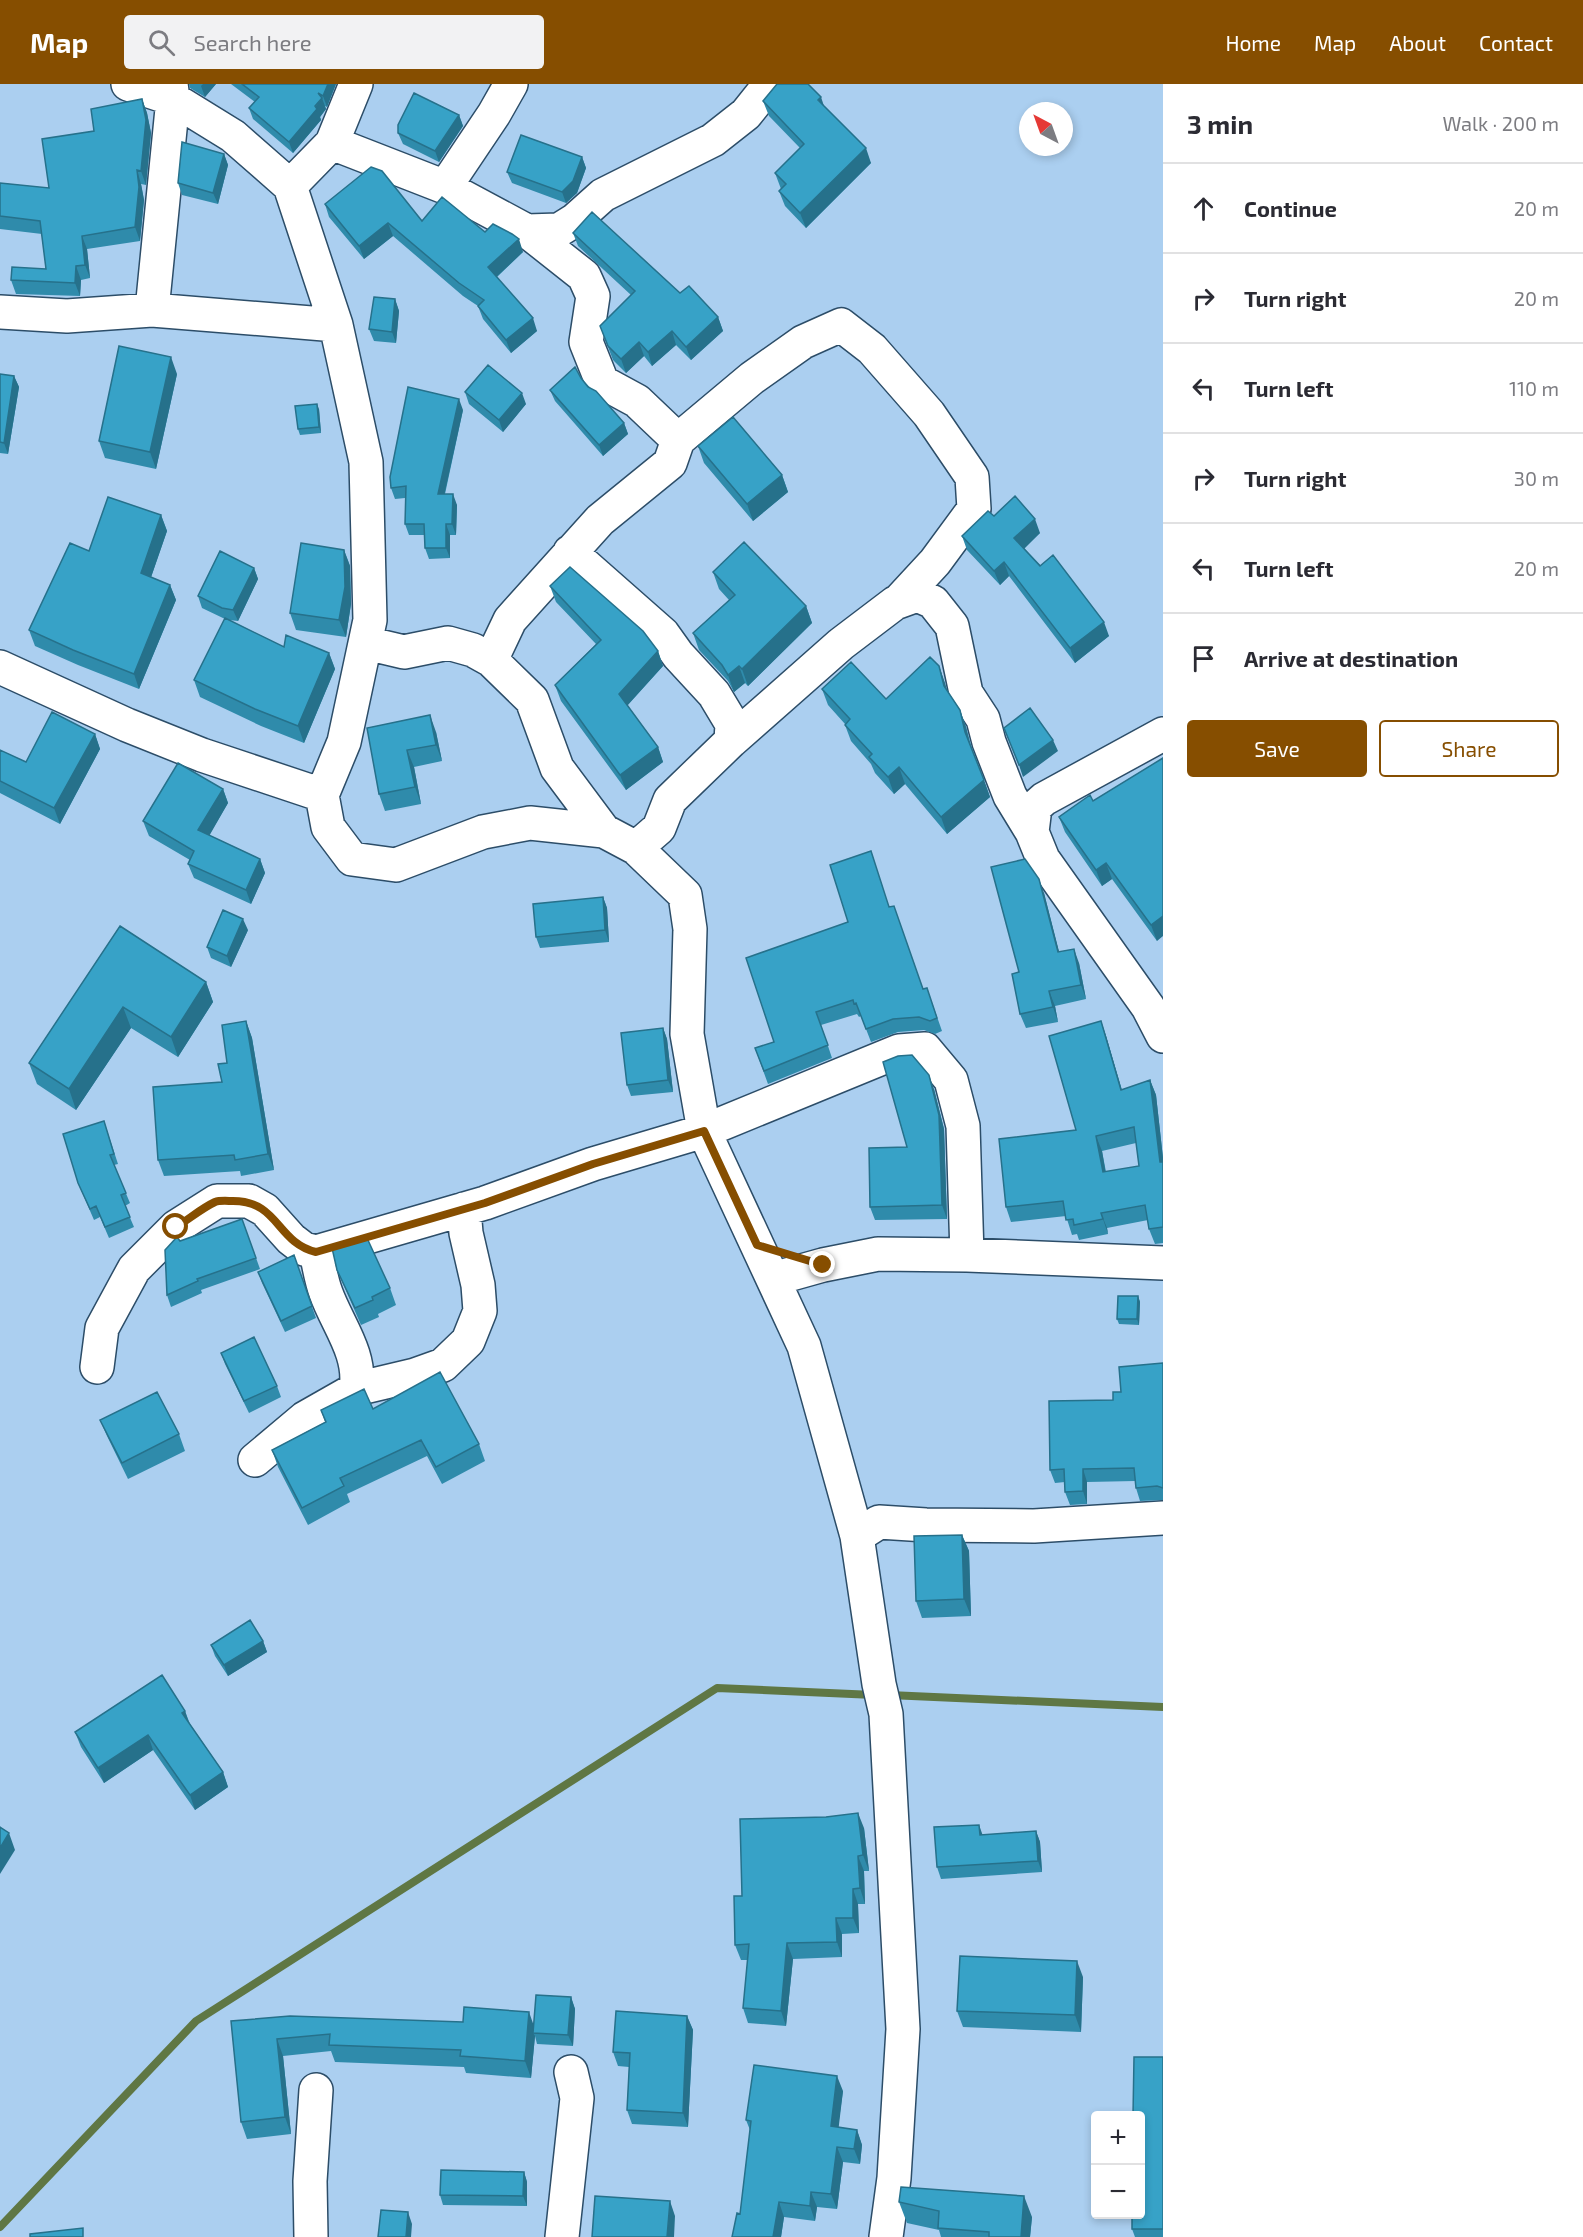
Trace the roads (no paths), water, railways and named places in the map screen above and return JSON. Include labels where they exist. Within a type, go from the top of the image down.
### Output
[{"type":"street","points":[[128,84],[172,92],[233,136],[290,186],[336,325],[366,462],[370,620],[344,742],[322,795],[328,827],[352,859],[396,866],[483,832],[530,823],[604,831],[636,848],[685,895],[690,929],[687,1034],[704,1131],[804,1346],[819,1407],[857,1536],[883,1699],[903,2029],[894,2178],[885,2237]]},
{"type":"street","points":[[290,186],[332,143],[346,103],[356,84]]},
{"type":"street","points":[[446,187],[511,84]]},
{"type":"street","points":[[527,231],[559,230],[575,220],[603,195],[713,140],[746,114],[770,84]]},
{"type":"street","points":[[152,310],[172,92]]},
{"type":"street","points":[[332,143],[446,187],[527,231],[584,276],[594,296],[586,342],[602,382],[638,401],[678,440]]},
{"type":"street","points":[[0,312],[67,316],[152,310],[336,325]]},
{"type":"street","points":[[491,660],[510,620],[600,520],[670,463],[678,440],[752,378],[803,342],[841,325],[872,349],[929,414],[972,477],[975,509],[935,562],[898,602],[841,644],[731,741],[670,800],[659,828],[636,848]]},
{"type":"street","points":[[570,552],[663,634],[678,655],[714,694],[732,724],[731,741]]},
{"type":"street","points":[[898,602],[917,595],[933,602],[952,626],[966,693],[983,719],[989,742],[1010,796],[1032,832],[1042,859],[1148,1007],[1163,1036]]},
{"type":"street","points":[[366,643],[404,652],[448,643],[473,650],[491,660],[532,700],[557,768],[604,831]]},
{"type":"street","points":[[0,668],[202,755],[322,795]]},
{"type":"street","points":[[1032,832],[1035,807],[1044,799],[1163,734]]},
{"type":"street","points":[[97,1367],[102,1328],[134,1269],[176,1227],[217,1201],[249,1201],[266,1210],[291,1239],[304,1249],[316,1252],[464,1209],[593,1164],[704,1131],[899,1051],[924,1049],[951,1080],[963,1126],[967,1255]]},
{"type":"street","points":[[255,1460],[305,1418],[356,1389],[415,1375],[443,1365],[468,1341],[480,1311],[478,1285],[466,1233],[464,1209]]},
{"type":"street","points":[[757,1245],[823,1265]]},
{"type":"street","points":[[316,1252],[326,1293],[353,1354],[358,1376],[356,1389]]},
{"type":"street","points":[[777,1288],[823,1265],[878,1254],[967,1255],[1163,1263]]},
{"type":"street","points":[[857,1536],[879,1522],[1034,1526],[1163,1518]]},
{"type":"street","points":[[562,2237],[578,2098],[571,2072]]},
{"type":"street","points":[[311,2237],[310,2181],[316,2090]]},
{"type":"waterway","points":[[0,2227],[196,2021],[717,1688],[874,1695]]},
{"type":"waterway","points":[[889,1695],[1163,1707]]}]
